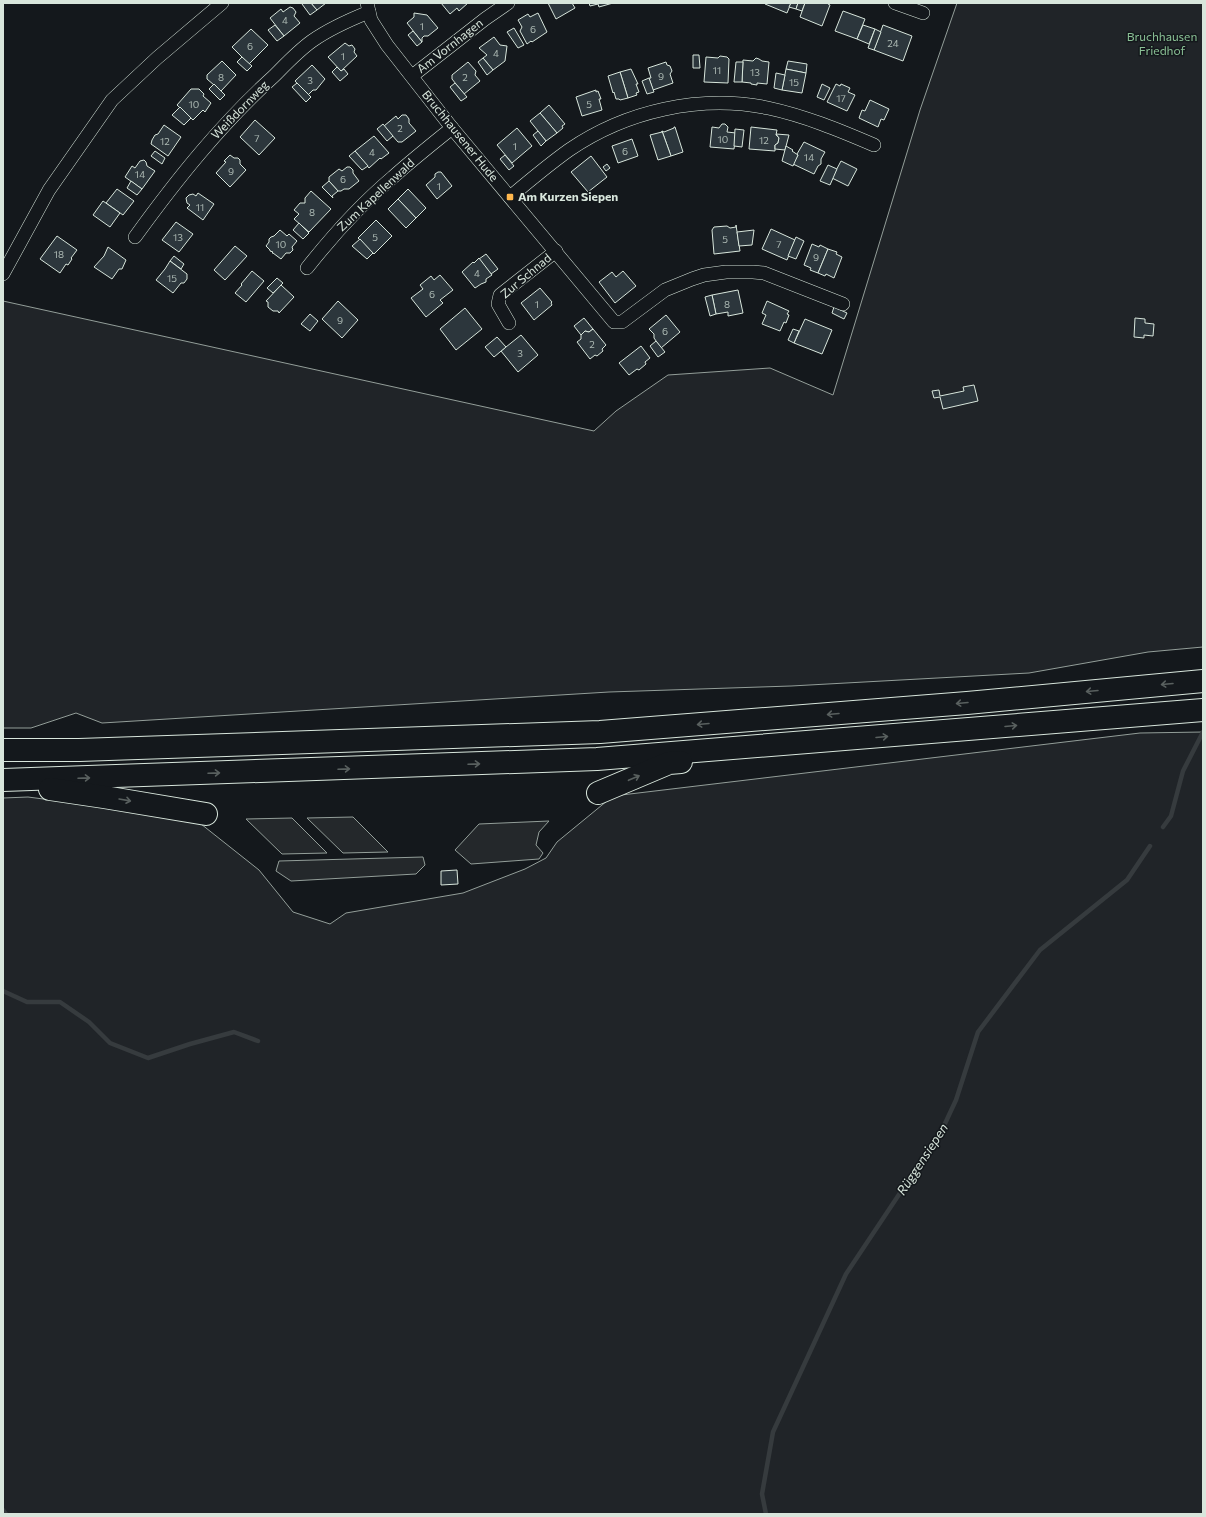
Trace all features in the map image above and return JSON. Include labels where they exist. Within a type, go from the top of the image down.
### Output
[{"type":"highway","points":[[3,750],[87,750],[600,732],[960,704],[1203,681]]},
{"type":"highway","points":[[3,781],[597,759],[1203,710]]},
{"type":"highway","points":[[598,793],[669,763],[780,754],[815,742]]},
{"type":"highway","points":[[3,781],[104,796],[206,814]]},
{"type":"street","points":[[3,274],[49,190],[112,100],[157,58],[222,3]]},
{"type":"street","name":"Am Vornhagen","points":[[412,76],[508,3]]},
{"type":"street","points":[[895,3],[923,13]]},
{"type":"street","name":"Bruchhausener Hude","points":[[368,7],[380,36],[452,128],[614,322],[622,322],[651,299],[679,283],[704,275],[726,272],[764,273],[843,304]]},
{"type":"street","name":"Weißdornweg","points":[[135,237],[204,147],[240,107],[312,41],[368,7]]},
{"type":"street","points":[[510,197],[569,150],[611,126],[654,112],[690,105],[727,103],[767,108],[814,120],[874,145]]},
{"type":"street","name":"Zum Kapellenwald","points":[[307,268],[333,236],[358,209],[392,177],[452,128]]},
{"type":"street","name":"Zur Schnad","points":[[509,323],[498,304],[500,295],[556,251]]},
{"type":"green space","name":"Bruchhausen Friedhof","points":[[957,3],[1203,3],[1203,647],[1148,652],[1029,673],[791,686],[609,692],[102,723],[76,713],[31,728],[3,728],[3,301],[594,431],[616,411],[668,375],[770,368],[833,395],[920,110]]},
{"type":"green space","points":[[1203,732],[1203,1514],[3,1514],[3,798],[28,797],[158,814],[201,824],[259,870],[293,912],[330,924],[346,913],[463,893],[525,869],[546,858],[557,842],[613,796],[1140,733]]},
{"type":"shaded area","points":[[353,817],[388,852],[343,853],[307,818]]},
{"type":"shaded area","points":[[292,818],[327,853],[282,854],[246,819]]},
{"type":"shaded area","points":[[549,821],[539,832],[536,845],[543,853],[539,859],[471,864],[455,850],[479,824]]},
{"type":"shaded area","points":[[423,857],[425,865],[416,874],[291,881],[276,871],[279,861]]},
{"type":"building","points":[[311,3],[317,10],[310,15],[302,4]]},
{"type":"building","points":[[311,3],[326,3],[317,10]]},
{"type":"building","points":[[441,3],[468,3],[459,11],[457,8],[450,14]]},
{"type":"building","points":[[548,3],[572,3],[575,8],[556,19]]},
{"type":"building","points":[[589,3],[613,3],[599,7],[598,4],[590,6]]},
{"type":"building","points":[[765,3],[791,3],[787,13]]},
{"type":"building","points":[[791,3],[798,3],[796,9],[789,7]]},
{"type":"building","points":[[798,3],[805,3],[802,11],[796,9]]},
{"type":"building","points":[[805,3],[828,3],[830,5],[822,26],[800,17]]},
{"type":"building","points":[[290,7],[296,12],[294,16],[300,23],[284,36],[270,18],[281,9],[283,12]]},
{"type":"building","points":[[843,11],[865,19],[857,39],[835,31]]},
{"type":"building","points":[[414,13],[427,15],[438,28],[428,36],[424,36],[422,38],[422,42],[407,23],[414,17]]},
{"type":"building","points":[[538,13],[547,32],[527,44],[520,31],[522,27],[518,20],[528,14],[530,17]]},
{"type":"building","points":[[275,25],[284,36],[277,41],[268,30]]},
{"type":"building","points":[[863,25],[875,29],[869,44],[857,39]]},
{"type":"building","points":[[883,25],[912,36],[903,61],[874,50]]},
{"type":"building","points":[[514,28],[524,45],[518,48],[507,32]]},
{"type":"building","points":[[251,29],[268,45],[249,64],[232,47]]},
{"type":"building","points":[[875,29],[881,32],[874,50],[868,48]]},
{"type":"building","points":[[413,31],[422,42],[417,46],[408,35]]},
{"type":"building","points":[[494,37],[500,45],[507,46],[505,61],[493,70],[483,58],[487,55],[479,48]]},
{"type":"building","points":[[345,43],[349,46],[352,45],[357,56],[341,71],[328,57]]},
{"type":"building","points":[[693,55],[699,55],[700,68],[693,68]]},
{"type":"building","points":[[720,56],[727,57],[729,59],[728,83],[704,82],[706,57],[718,58]]},
{"type":"building","points":[[242,57],[252,66],[247,71],[237,62]]},
{"type":"building","points":[[483,58],[493,70],[487,75],[478,62]]},
{"type":"building","points":[[756,58],[769,62],[767,84],[757,83],[757,85],[742,82],[743,60],[753,61]]},
{"type":"building","points":[[222,61],[236,75],[221,91],[207,79],[207,75]]},
{"type":"building","points":[[788,61],[807,64],[806,73],[786,69]]},
{"type":"building","points":[[468,62],[476,71],[475,75],[480,81],[464,94],[452,79],[452,75]]},
{"type":"building","points":[[666,62],[672,71],[670,74],[673,83],[653,90],[649,78],[651,78],[648,68]]},
{"type":"building","points":[[736,62],[743,62],[742,82],[734,82]]},
{"type":"building","points":[[312,65],[325,79],[316,90],[313,90],[308,95],[295,81]]},
{"type":"building","points":[[337,67],[341,71],[344,69],[348,74],[340,81],[332,72]]},
{"type":"building","points":[[631,69],[638,84],[636,84],[639,92],[636,93],[637,95],[628,98],[620,72]]},
{"type":"building","points":[[786,69],[806,73],[802,93],[782,90]]},
{"type":"building","points":[[620,72],[628,98],[620,100],[616,99],[614,92],[613,93],[608,76]]},
{"type":"building","points":[[776,73],[785,75],[782,90],[774,88]]},
{"type":"building","points":[[649,78],[654,92],[647,94],[642,81]]},
{"type":"building","points":[[297,83],[311,97],[306,102],[292,87]]},
{"type":"building","points":[[455,83],[467,97],[461,101],[450,87]]},
{"type":"building","points":[[214,84],[225,95],[220,100],[209,89]]},
{"type":"building","points":[[822,84],[830,88],[824,100],[817,97]]},
{"type":"building","points":[[836,84],[840,86],[841,84],[850,88],[848,92],[855,95],[847,111],[827,102]]},
{"type":"building","points":[[191,89],[199,89],[204,94],[203,96],[211,103],[205,112],[203,110],[193,120],[177,105]]},
{"type":"building","points":[[596,90],[596,92],[598,91],[601,99],[599,99],[602,110],[582,116],[576,97]]},
{"type":"building","points":[[870,100],[889,109],[884,120],[881,119],[878,127],[859,118],[862,110],[865,111]]},
{"type":"building","points":[[549,105],[565,124],[557,133],[540,113]]},
{"type":"building","points":[[180,107],[191,118],[184,125],[172,115]]},
{"type":"building","points":[[540,113],[557,133],[546,141],[530,121]]},
{"type":"building","points":[[402,115],[406,115],[409,119],[409,123],[416,131],[402,142],[398,142],[384,126],[396,116],[398,119]]},
{"type":"building","points":[[255,120],[275,138],[259,155],[240,137]]},
{"type":"building","points":[[383,124],[393,136],[387,141],[377,129]]},
{"type":"building","points":[[722,124],[725,124],[728,127],[727,132],[736,133],[734,149],[710,147],[712,127],[719,128]]},
{"type":"building","points":[[164,125],[181,137],[168,156],[151,144],[155,135],[158,134]]},
{"type":"building","points":[[674,127],[683,152],[671,156],[662,131],[664,132]]},
{"type":"building","points":[[751,127],[777,130],[776,135],[779,138],[778,143],[775,145],[775,151],[749,149]]},
{"type":"building","points":[[517,128],[532,146],[512,163],[497,145]]},
{"type":"building","points":[[735,129],[744,130],[742,147],[734,146]]},
{"type":"building","points":[[538,131],[546,141],[541,146],[533,135]]},
{"type":"building","points":[[662,131],[671,156],[658,160],[650,135]]},
{"type":"building","points":[[776,134],[789,135],[785,150],[775,149],[775,145],[778,143],[779,138]]},
{"type":"building","points":[[374,136],[389,153],[381,159],[380,158],[369,168],[355,151]]},
{"type":"building","points":[[632,139],[638,156],[618,163],[612,146]]},
{"type":"building","points":[[804,142],[825,152],[821,159],[821,164],[818,166],[814,174],[793,164]]},
{"type":"building","points":[[786,146],[798,155],[793,166],[782,161]]},
{"type":"building","points":[[155,151],[165,158],[162,164],[151,156]]},
{"type":"building","points":[[355,151],[368,166],[362,170],[349,156]]},
{"type":"building","points":[[230,155],[234,158],[238,158],[240,160],[240,164],[246,170],[230,187],[216,173]]},
{"type":"building","points":[[505,155],[514,166],[509,170],[500,159]]},
{"type":"building","points":[[591,156],[607,177],[588,192],[571,172]]},
{"type":"building","points":[[144,160],[147,166],[155,171],[142,189],[125,177],[132,166],[135,168],[140,161]]},
{"type":"building","points":[[841,161],[857,169],[848,186],[832,178]]},
{"type":"building","points":[[607,164],[610,168],[606,171],[603,167]]},
{"type":"building","points":[[828,165],[837,169],[830,185],[820,181]]},
{"type":"building","points":[[347,167],[350,167],[353,170],[353,173],[359,181],[349,189],[338,191],[329,181],[329,177],[339,169],[342,171]]},
{"type":"building","points":[[438,172],[441,172],[452,186],[437,199],[426,185]]},
{"type":"building","points":[[131,181],[142,189],[137,195],[127,188]]},
{"type":"building","points":[[329,181],[338,191],[332,196],[333,198],[322,187]]},
{"type":"building","points":[[117,189],[134,201],[123,215],[106,203]]},
{"type":"building","points":[[408,189],[426,208],[416,218],[398,199]]},
{"type":"building","points":[[311,191],[331,209],[309,232],[294,219],[299,214],[294,210],[300,203],[305,203],[305,198]]},
{"type":"building","points":[[198,193],[214,204],[203,220],[187,208],[190,205],[187,203],[186,198],[193,194],[196,196]]},
{"type":"building","points":[[398,199],[416,218],[406,228],[388,209]]},
{"type":"building","points":[[103,201],[120,213],[110,227],[93,215]]},
{"type":"building","points":[[376,220],[392,236],[374,254],[358,238]]},
{"type":"building","points":[[176,222],[193,234],[179,252],[162,240]]},
{"type":"building","points":[[299,223],[309,233],[303,239],[293,230]]},
{"type":"building","points":[[736,225],[740,251],[714,254],[712,230],[714,227],[727,226],[730,228],[736,227]]},
{"type":"building","points":[[771,229],[795,240],[787,260],[762,249]]},
{"type":"building","points":[[280,230],[287,236],[289,234],[297,241],[292,247],[293,250],[290,253],[286,253],[281,259],[272,253],[273,252],[266,246],[269,239]]},
{"type":"building","points":[[754,230],[752,245],[739,246],[737,232]]},
{"type":"building","points":[[57,236],[77,250],[68,265],[66,264],[60,273],[40,259]]},
{"type":"building","points":[[796,237],[804,241],[796,259],[788,256]]},
{"type":"building","points":[[360,239],[373,253],[367,259],[352,246]]},
{"type":"building","points":[[812,244],[819,247],[820,245],[828,249],[818,273],[810,270],[811,268],[804,265]]},
{"type":"building","points":[[235,246],[247,256],[225,280],[214,270]]},
{"type":"building","points":[[108,247],[126,260],[122,269],[119,269],[112,279],[94,267],[104,256]]},
{"type":"building","points":[[828,249],[837,252],[836,254],[842,257],[834,278],[826,274],[825,276],[818,273]]},
{"type":"building","points":[[486,254],[498,269],[491,274],[479,259]]},
{"type":"building","points":[[174,256],[184,264],[181,269],[170,261]]},
{"type":"building","points":[[479,258],[492,275],[486,279],[486,282],[475,288],[462,272]]},
{"type":"building","points":[[170,261],[187,274],[187,279],[184,283],[181,283],[173,293],[156,280]]},
{"type":"building","points":[[252,271],[264,281],[246,302],[235,293]]},
{"type":"building","points":[[623,271],[636,286],[615,303],[599,282],[612,272],[616,277]]},
{"type":"building","points":[[440,275],[453,290],[440,300],[443,303],[426,317],[411,298],[423,289],[420,285],[431,276],[434,280]]},
{"type":"building","points":[[277,278],[283,283],[273,293],[267,288]]},
{"type":"building","points":[[281,285],[294,297],[279,313],[278,311],[273,311],[268,307],[268,302],[266,301]]},
{"type":"building","points":[[540,288],[552,302],[552,305],[534,320],[521,303]]},
{"type":"building","points":[[738,290],[743,313],[728,316],[728,312],[716,314],[712,295]]},
{"type":"building","points":[[712,295],[716,314],[710,316],[705,297]]},
{"type":"building","points":[[338,301],[358,320],[342,338],[322,319]]},
{"type":"building","points":[[767,301],[789,311],[787,314],[789,315],[786,323],[784,322],[780,331],[762,324],[766,315],[762,313]]},
{"type":"building","points":[[834,307],[847,313],[844,319],[832,313]]},
{"type":"building","points":[[465,308],[482,329],[456,350],[440,329]]},
{"type":"building","points":[[310,314],[318,321],[310,331],[301,324]]},
{"type":"building","points":[[666,315],[680,332],[661,348],[654,338],[654,334],[649,329]]},
{"type":"building","points":[[584,318],[593,329],[589,332],[585,331],[581,335],[574,326]]},
{"type":"building","points":[[1135,318],[1145,319],[1145,323],[1154,324],[1153,336],[1144,335],[1144,338],[1134,337]]},
{"type":"building","points":[[805,319],[832,330],[822,354],[794,343]]},
{"type":"building","points":[[593,329],[606,345],[602,349],[603,351],[590,359],[577,342],[581,339],[581,335],[585,331],[589,332]]},
{"type":"building","points":[[793,329],[799,331],[794,343],[788,340]]},
{"type":"building","points":[[521,335],[538,355],[518,372],[501,351]]},
{"type":"building","points":[[497,337],[506,347],[494,357],[485,347]]},
{"type":"building","points":[[656,341],[665,352],[658,357],[650,346]]},
{"type":"building","points":[[641,346],[650,358],[639,370],[637,369],[629,375],[619,363]]},
{"type":"building","points":[[974,385],[978,401],[943,409],[940,397],[934,398],[932,391],[939,390],[940,396],[964,391],[963,387]]},
{"type":"building","points":[[457,870],[458,884],[441,885],[441,871]]},
{"type":"waterway","name":"Rüggensiepen","points":[[1163,827],[1171,816],[1183,771],[1203,732]]},
{"type":"waterway","name":"Rüggensiepen","points":[[766,1514],[762,1494],[773,1432],[846,1274],[942,1130],[956,1100],[978,1032],[1040,950],[1127,880],[1150,846]]},
{"type":"waterway","points":[[3,991],[27,1002],[60,1002],[89,1022],[110,1043],[148,1058],[190,1044],[234,1032],[258,1041]]},
{"type":"waterway","points":[[3,1510],[6,1514]]},
{"type":"place","name":"Am Kurzen Siepen","points":[[510,197]]}]
